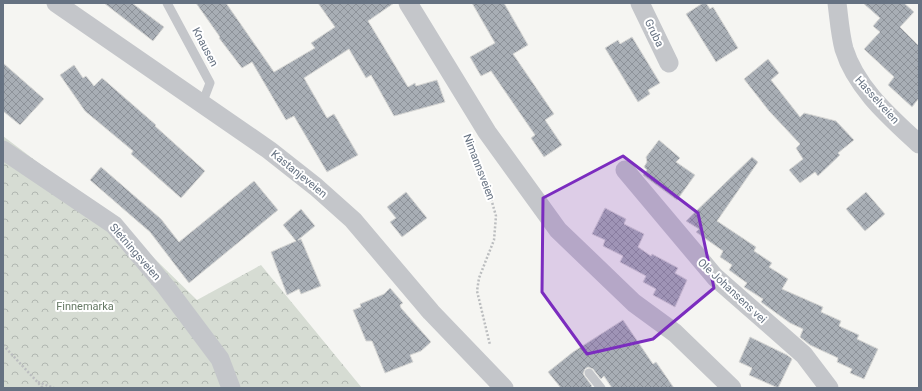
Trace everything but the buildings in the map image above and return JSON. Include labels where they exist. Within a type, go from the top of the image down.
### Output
[{"type":"street","name":"Kastanjeveien","points":[[56,3],[268,150],[316,187],[353,220],[431,312],[504,388]]},
{"type":"street","name":"Nimannsveien","points":[[408,3],[487,132],[564,235],[634,303],[675,333],[731,388]]},
{"type":"street","name":"Gruba","points":[[640,3],[669,63]]},
{"type":"street","name":"Hasselveien","points":[[837,3],[844,48],[854,73],[871,96],[919,144]]},
{"type":"street","name":"Sletningsveien","points":[[3,150],[114,225],[166,287],[220,360],[231,388]]},
{"type":"street","name":"Ole Johansens vei","points":[[625,170],[715,277],[804,355],[829,388]]},
{"type":"lane","name":"Knausen","points":[[167,3],[210,84],[202,104]]},
{"type":"lane","points":[[588,373],[601,388]]},
{"type":"path","name":"Nimannsveien","points":[[465,132],[466,139],[488,188],[496,216],[494,240],[479,278],[477,291],[493,359],[489,373]]},
{"type":"path","points":[[3,345],[43,388]]},
{"type":"path","points":[[38,382],[54,388]]},
{"type":"highlighted area","points":[[623,156],[698,213],[714,288],[653,339],[587,354],[542,292],[543,198]]},
{"type":"green space","name":"Finnemarka","points":[[3,136],[119,224],[197,300],[261,265],[362,388],[3,388]]}]
